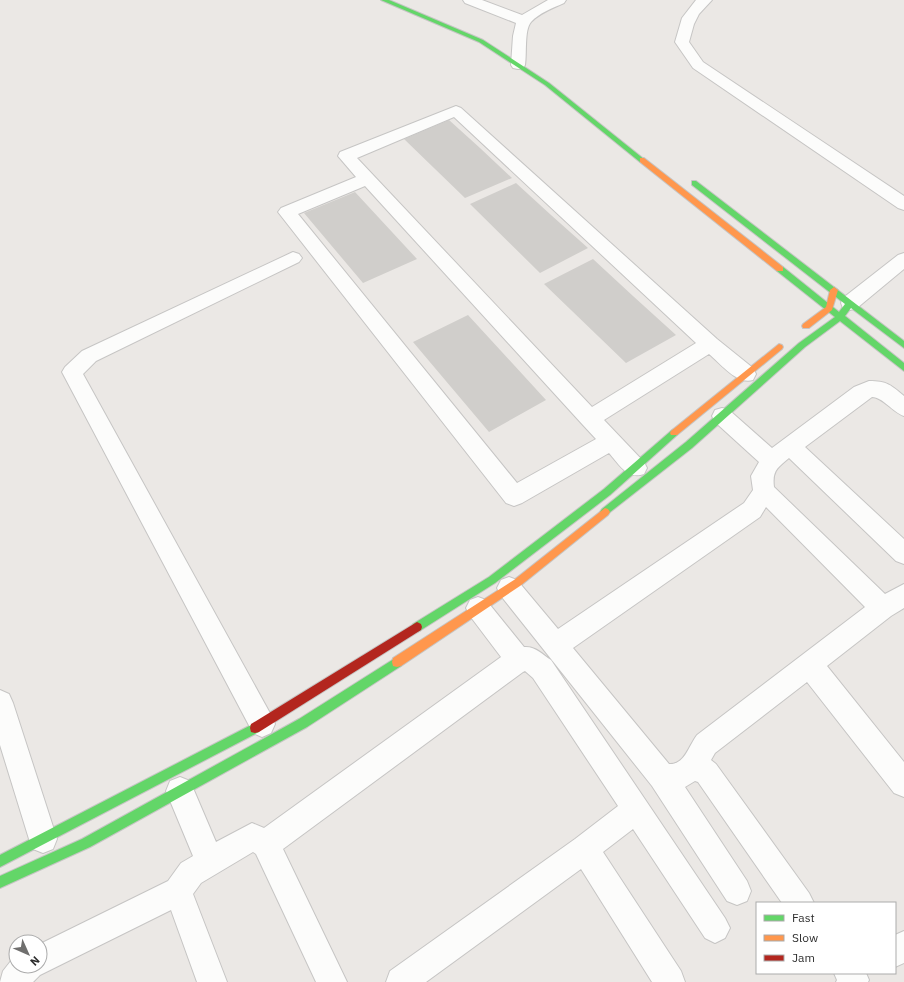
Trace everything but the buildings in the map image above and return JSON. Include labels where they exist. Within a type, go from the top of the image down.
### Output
[{"type":"street","points":[[384,0],[481,42],[519,54],[547,84],[829,308],[845,310],[904,345]]},
{"type":"street","points":[[470,0],[524,21]]},
{"type":"street","points":[[519,54],[520,38],[524,21],[559,0]]},
{"type":"street","points":[[705,0],[696,6],[690,17],[682,42],[698,65],[904,204]]},
{"type":"street","points":[[636,468],[346,156],[456,111],[710,344],[746,374]]},
{"type":"street","points":[[684,175],[834,290],[845,310],[904,368]]},
{"type":"street","points":[[367,179],[287,212],[514,496],[611,441]]},
{"type":"street","points":[[262,724],[72,372],[89,356],[293,258]]},
{"type":"street","points":[[6,869],[86,843],[303,723],[509,588],[677,455],[802,345],[904,259]]},
{"type":"street","points":[[799,332],[829,308],[834,290]]},
{"type":"street","points":[[6,869],[43,839],[262,724],[492,580],[636,468],[692,417],[787,341]]},
{"type":"street","points":[[590,419],[710,344]]},
{"type":"street","points":[[883,608],[764,491],[762,476],[771,460],[861,393],[869,389],[881,389],[904,408]]},
{"type":"street","points":[[692,417],[715,423],[771,460]]},
{"type":"street","points":[[790,446],[904,554]]},
{"type":"street","points":[[556,645],[752,510],[764,491]]},
{"type":"street","points":[[509,588],[662,776],[737,892]]},
{"type":"street","points":[[662,776],[674,778],[695,766],[706,744],[883,608],[904,595]]},
{"type":"street","points":[[478,608],[518,660]]},
{"type":"street","points":[[266,844],[518,660],[529,659],[542,668],[715,928]]},
{"type":"street","points":[[810,665],[904,783]]},
{"type":"street","points":[[0,703],[43,839]]},
{"type":"street","points":[[695,766],[708,773],[798,902]]},
{"type":"street","points":[[180,791],[210,862]]},
{"type":"street","points":[[401,982],[585,849],[636,809]]},
{"type":"street","points":[[48,956],[178,891],[191,873],[252,837],[266,844],[332,982]]},
{"type":"street","points":[[585,849],[670,982]]},
{"type":"street","points":[[178,891],[212,982]]},
{"type":"street","points":[[14,982],[20,974]]},
{"type":"traffic: fast","points":[[384,0],[481,41],[547,84],[642,160]]},
{"type":"traffic: fast","points":[[694,183],[904,345]]},
{"type":"traffic: fast","points":[[780,269],[904,368]]},
{"type":"traffic: fast","points":[[605,512],[689,445],[802,345],[840,317],[850,303]]},
{"type":"traffic: fast","points":[[417,627],[492,580],[607,492],[674,433]]},
{"type":"traffic: fast","points":[[0,882],[86,843],[303,723],[397,662]]},
{"type":"traffic: fast","points":[[0,861],[255,728]]},
{"type":"traffic: slow","points":[[642,160],[780,269]]},
{"type":"traffic: slow","points":[[806,326],[829,308],[834,290]]},
{"type":"traffic: slow","points":[[674,433],[779,347]]},
{"type":"traffic: slow","points":[[397,662],[517,583],[605,512]]},
{"type":"traffic: jam","points":[[255,728],[417,627]]}]
